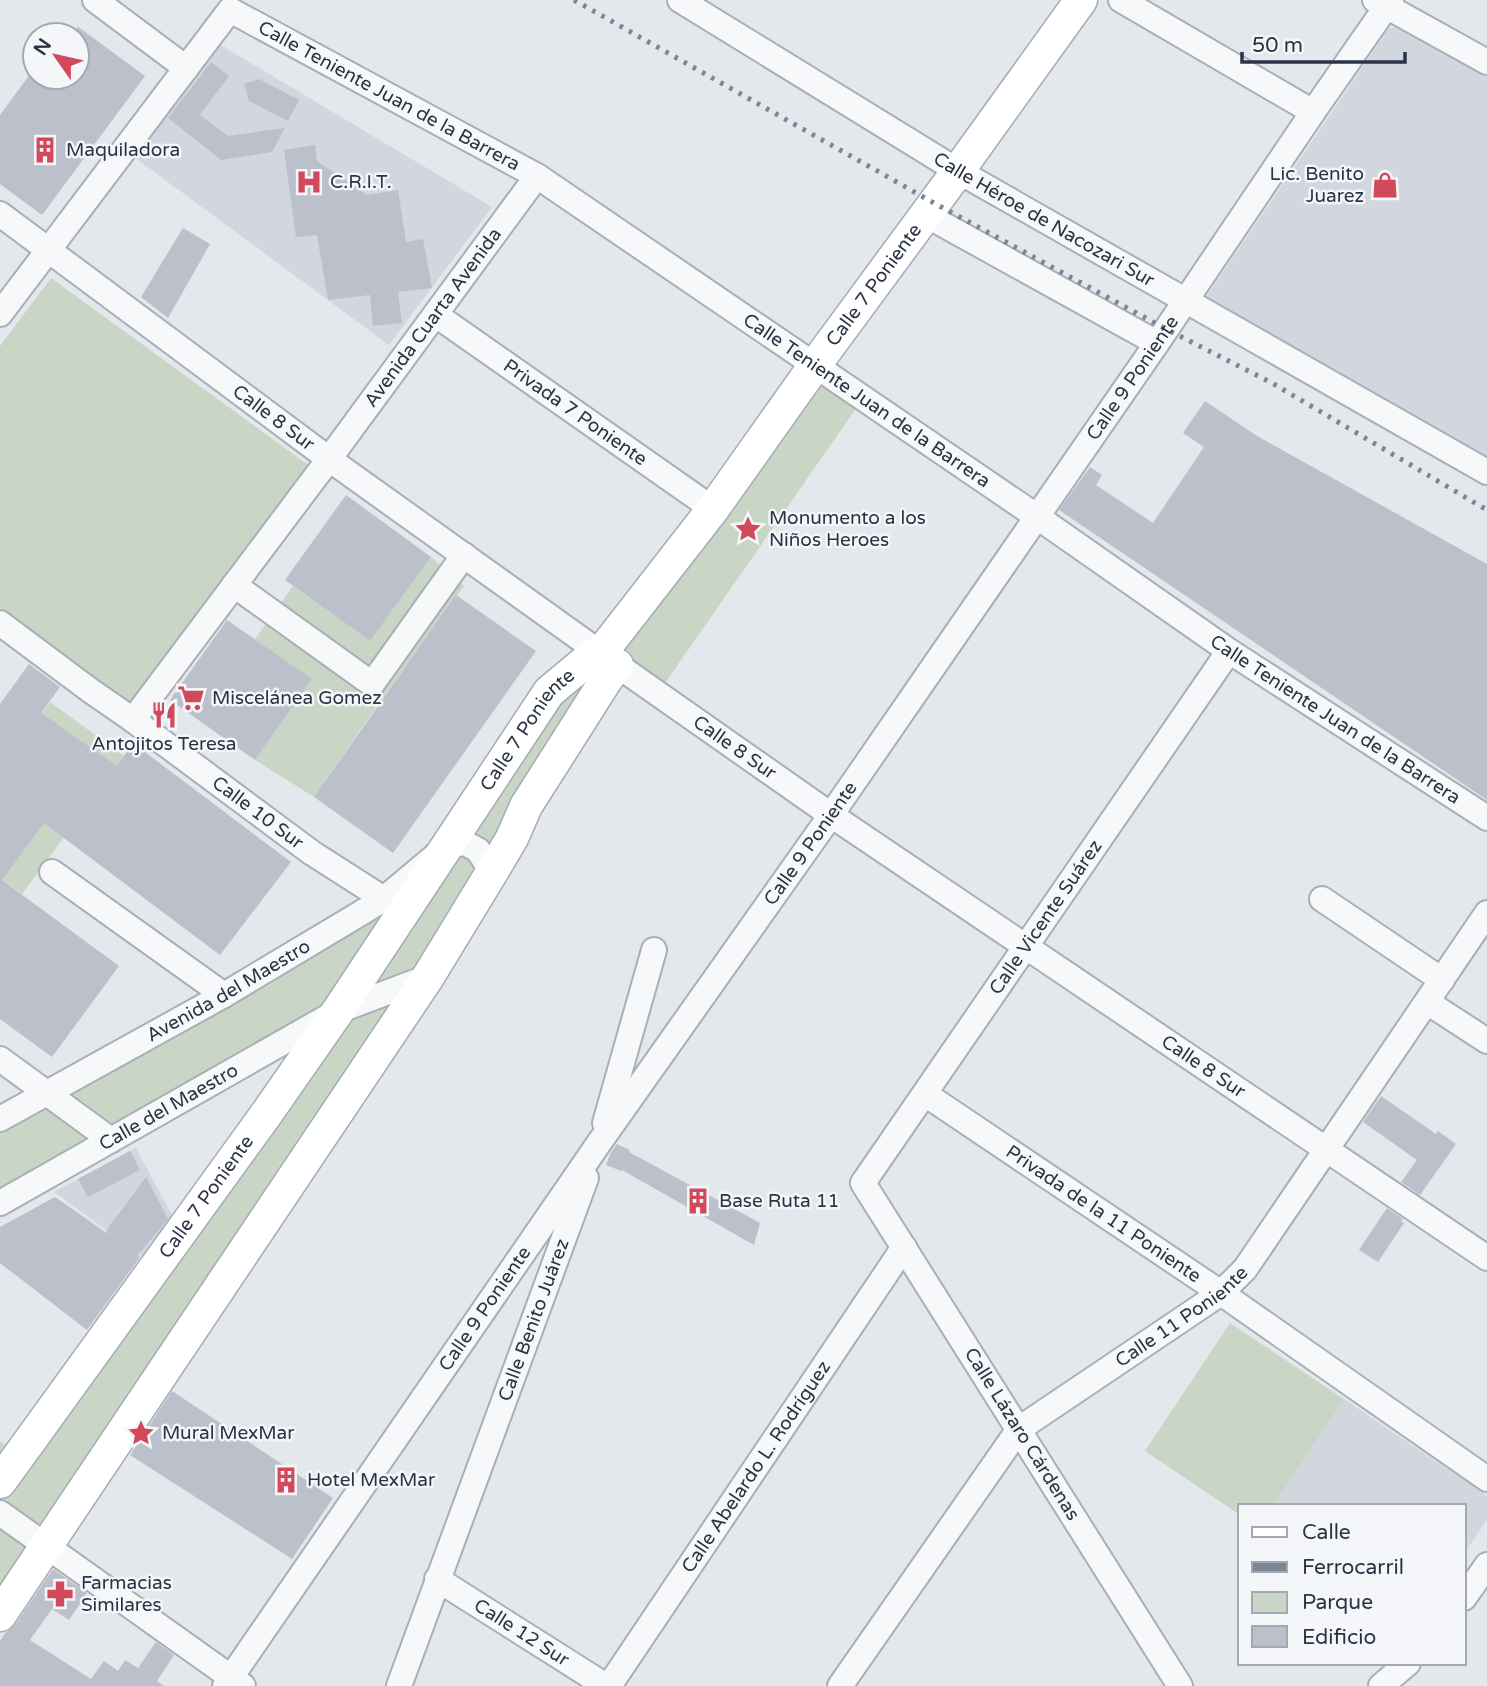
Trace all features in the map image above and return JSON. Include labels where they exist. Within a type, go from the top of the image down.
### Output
[{"type":"main road","name":"Calle 7 Poniente","points":[[0,1615],[428,977],[512,838],[526,806],[606,680],[609,659],[815,365],[1081,0]]},
{"type":"main road","name":"Calle 7 Poniente","points":[[0,1482],[338,1011],[549,691],[592,656],[609,659]]},
{"type":"street","points":[[0,314],[186,68],[94,0]]},
{"type":"street","name":"Calle Héroe de Nacozari Sur","points":[[680,0],[958,171],[1487,472]]},
{"type":"street","points":[[1121,0],[1313,111]]},
{"type":"street","points":[[1384,2],[1487,62]]},
{"type":"street","name":"Calle 9 Poniente","points":[[233,1683],[599,1143],[831,814],[1157,342],[1384,2]]},
{"type":"street","name":"Calle Teniente Juan de la Barrera","points":[[186,68],[230,10],[537,176],[1229,650],[1487,818]]},
{"type":"street","name":"Avenida Cuarta Avenida","points":[[133,720],[537,176]]},
{"type":"street","name":"Calle 8 Sur","points":[[0,215],[329,459],[609,659],[831,814],[1487,1258]]},
{"type":"street","points":[[926,215],[1157,342]]},
{"type":"street","name":"Privada 7 Poniente","points":[[436,315],[713,509]]},
{"type":"street","points":[[234,585],[372,684],[464,555]]},
{"type":"street","name":"Calle 10 Sur","points":[[0,623],[312,853],[384,899]]},
{"type":"street","name":"Calle Vicente Suárez","points":[[863,1183],[1229,650]]},
{"type":"street","points":[[447,846],[465,843],[478,850],[492,872]]},
{"type":"street","name":"Avenida del Maestro","points":[[0,1119],[224,995],[384,899],[447,846]]},
{"type":"street","points":[[52,872],[224,995]]},
{"type":"street","points":[[1322,899],[1442,980]]},
{"type":"street","name":"Calle 11 Poniente","points":[[840,1686],[1019,1429],[1221,1293],[1245,1269],[1487,912]]},
{"type":"street","name":"Calle Benito Juárez","points":[[399,1686],[599,1143],[654,950]]},
{"type":"street","name":"Calle del Maestro","points":[[0,1203],[338,1011],[428,977]]},
{"type":"street","points":[[1427,1002],[1487,1041]]},
{"type":"street","points":[[0,1059],[111,1140]]},
{"type":"street","name":"Privada de la 11 Poniente","points":[[925,1094],[1221,1293],[1487,1479]]},
{"type":"street","name":"Calle Lázaro Cárdenas","points":[[863,1183],[1180,1686]]},
{"type":"street","name":"Calle Abelardo L. Rodríguez","points":[[607,1686],[904,1247]]},
{"type":"street","points":[[0,1513],[233,1683]]},
{"type":"street","name":"Calle 12 Sur","points":[[437,1579],[607,1686]]},
{"type":"shaded area","name":"Lic. Benito Juarez","points":[[1405,27],[1487,73],[1487,457],[1206,297],[1389,28]]},
{"type":"shaded area","name":"C.R.I.T.","points":[[217,43],[492,207],[389,345],[134,157]]},
{"type":"shaded area","points":[[136,1148],[174,1219],[144,1260],[54,1192]]},
{"type":"shaded area","points":[[1344,1399],[1487,1496],[1487,1520],[1466,1551],[1466,1504],[1274,1504]]},
{"type":"green space","points":[[51,278],[311,467],[132,707],[0,608],[0,346]]},
{"type":"green space","points":[[813,376],[857,407],[663,686],[610,654]]},
{"type":"green space","points":[[431,557],[464,586],[314,797],[255,760],[311,680],[255,639],[293,586],[370,641]]},
{"type":"green space","points":[[612,668],[0,1612],[0,1441],[19,1455],[550,693]]},
{"type":"green space","points":[[50,702],[124,756],[22,894],[0,878],[0,770]]},
{"type":"green space","points":[[384,908],[396,920],[320,1011],[0,1200],[0,1123]]},
{"type":"green space","points":[[1230,1323],[1344,1399],[1274,1504],[1238,1504],[1238,1514],[1145,1451]]},
{"type":"building","name":"Maquiladora","points":[[91,36],[145,76],[42,215],[0,184],[0,115],[21,86],[21,91],[91,91]]},
{"type":"building","points":[[211,62],[229,76],[200,115],[228,136],[285,128],[272,152],[221,160],[168,118]]},
{"type":"building","points":[[259,79],[299,100],[288,121],[249,101],[244,84]]},
{"type":"building","points":[[315,145],[317,161],[367,195],[398,190],[406,242],[423,239],[432,288],[398,292],[402,323],[373,326],[370,295],[328,300],[317,235],[296,237],[284,150]]},
{"type":"building","points":[[183,228],[210,244],[168,318],[141,297]]},
{"type":"building","points":[[1205,401],[1257,436],[1487,564],[1487,800],[1059,510],[1090,467],[1102,475],[1096,485],[1153,523],[1204,447],[1183,433]]},
{"type":"building","points":[[346,495],[431,557],[370,641],[285,580]]},
{"type":"building","points":[[456,595],[536,651],[393,853],[314,797]]},
{"type":"building","points":[[227,620],[312,679],[255,760],[170,700]]},
{"type":"building","points":[[29,664],[60,687],[41,713],[117,766],[133,743],[291,862],[220,955],[44,823],[2,880],[119,966],[52,1057],[0,1019],[0,704]]},
{"type":"building","points":[[1381,1096],[1436,1134],[1438,1131],[1456,1144],[1420,1195],[1401,1182],[1417,1160],[1363,1122]]},
{"type":"building","name":"Base Ruta 11","points":[[617,1144],[760,1223],[754,1245],[622,1170],[606,1165]]},
{"type":"building","points":[[130,1151],[140,1170],[88,1197],[78,1179]]},
{"type":"building","points":[[146,1177],[168,1219],[138,1255],[140,1257],[87,1330],[0,1263],[0,1227],[55,1197],[108,1234],[106,1231]]},
{"type":"building","points":[[1387,1208],[1403,1219],[1401,1221],[1404,1223],[1378,1262],[1359,1250]]},
{"type":"building","points":[[172,1391],[333,1498],[292,1559],[130,1455]]},
{"type":"building","points":[[53,1569],[87,1593],[69,1620],[52,1609],[30,1640],[91,1679],[104,1661],[118,1671],[125,1660],[138,1668],[156,1642],[174,1655],[157,1681],[164,1686],[0,1686],[0,1641],[15,1625]]},
{"type":"railway","points":[[574,0],[934,203],[1166,329],[1272,383],[1487,510]]},
{"type":"place","name":"Maquiladora","points":[[45,150]]},
{"type":"place","name":"C.R.I.T.","points":[[309,182]]},
{"type":"place","name":"Lic. Benito Juarez","points":[[1385,185]]},
{"type":"place","name":"Monumento a los Niños Heroes","points":[[748,529]]},
{"type":"place","name":"Miscelánea Gomez","points":[[191,698]]},
{"type":"place","name":"Antojitos Teresa","points":[[164,715]]},
{"type":"place","name":"Base Ruta 11","points":[[698,1201]]},
{"type":"place","name":"Mural MexMar","points":[[141,1433]]},
{"type":"place","name":"Hotel MexMar","points":[[286,1480]]},
{"type":"place","name":"Farmacias Similares","points":[[60,1594]]}]
